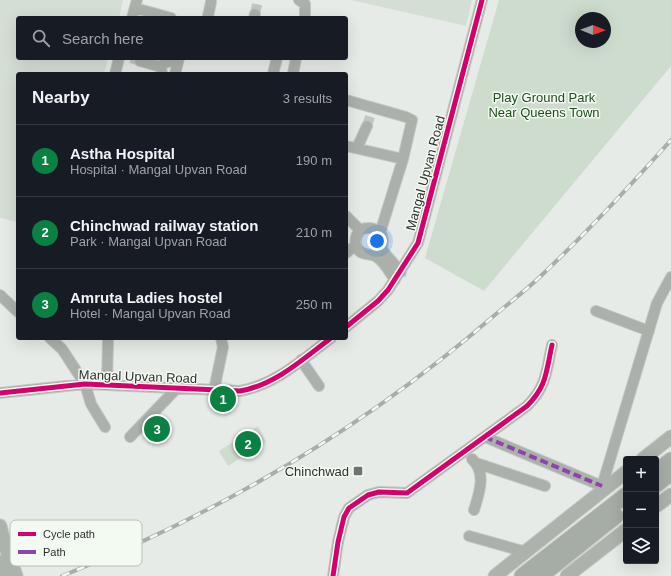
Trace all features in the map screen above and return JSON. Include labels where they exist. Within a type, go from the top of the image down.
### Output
[{"type":"highway","points":[[659,470],[671,460]]},
{"type":"highway","points":[[659,483],[671,473]]},
{"type":"highway","points":[[522,576],[623,497]]},
{"type":"highway","points":[[541,576],[623,510]]},
{"type":"main road","points":[[647,456],[671,437]]},
{"type":"main road","points":[[495,576],[602,488],[623,474]]},
{"type":"main road","points":[[659,504],[671,495]]},
{"type":"main road","points":[[0,526],[10,559]]},
{"type":"main road","points":[[567,576],[623,532]]},
{"type":"main road","points":[[0,562],[5,576]]},
{"type":"main road","points":[[12,566],[16,576]]},
{"type":"street","points":[[299,0],[305,4],[305,16]]},
{"type":"street","name":"Mangal Upvan Road","points":[[348,325],[378,301],[398,276],[418,243],[482,0]]},
{"type":"street","points":[[206,16],[211,2]]},
{"type":"street","points":[[135,9],[162,16]]},
{"type":"street","points":[[116,72],[118,60]]},
{"type":"street","points":[[140,61],[162,71],[164,63],[174,60]]},
{"type":"street","points":[[175,72],[178,60]]},
{"type":"street","points":[[274,72],[276,60]]},
{"type":"street","points":[[293,72],[296,60]]},
{"type":"street","points":[[348,101],[372,110],[406,116],[412,120],[403,159],[380,233]]},
{"type":"street","points":[[361,149],[365,131]]},
{"type":"street","points":[[348,146],[403,159]]},
{"type":"street","points":[[348,218],[360,230]]},
{"type":"street","points":[[369,227],[376,229],[380,233],[383,240],[382,250],[398,276],[374,255],[364,254],[359,251],[355,238],[360,230],[369,227]]},
{"type":"street","points":[[348,251],[356,245]]},
{"type":"street","points":[[485,437],[602,488],[657,303],[671,277]]},
{"type":"street","points":[[0,295],[16,310]]},
{"type":"street","points":[[596,311],[649,331]]},
{"type":"street","points":[[52,340],[62,349],[85,384],[91,404],[105,427]]},
{"type":"street","points":[[107,384],[108,340]]},
{"type":"street","points":[[214,390],[223,347],[221,340]]},
{"type":"street","name":"Mangal Upvan Road","points":[[0,393],[85,384],[240,391],[252,389],[273,380],[328,340]]},
{"type":"street","points":[[333,576],[338,542],[344,517],[349,508],[368,495],[378,492],[407,493],[527,406],[538,395],[545,383],[552,345]]},
{"type":"street","points":[[301,360],[319,386]]},
{"type":"street","points":[[130,437],[178,387]]},
{"type":"street","points":[[465,452],[476,463],[545,486]]},
{"type":"street","points":[[474,510],[481,485],[476,463]]},
{"type":"street","points":[[469,536],[526,552]]},
{"type":"shaded area","points":[[0,0],[123,0],[119,16],[16,16],[16,60],[108,60],[104,72],[16,72],[16,222],[0,218]]},
{"type":"shaded area","points":[[351,0],[472,0],[466,26]]},
{"type":"green space","name":"Play Ground Park Near Queens Town","points":[[499,0],[671,0],[671,66],[484,291],[425,258]]},
{"type":"green space","points":[[258,426],[266,442],[228,466],[219,451]]},
{"type":"tunnel","points":[[255,14],[258,0]]},
{"type":"tunnel","points":[[367,126],[371,113]]},
{"type":"railway","points":[[142,541],[235,495],[290,463],[344,430],[447,355],[539,278],[610,207],[671,140]]},
{"type":"railway","points":[[62,576],[86,566]]},
{"type":"marked path","points":[[485,437],[602,486]]},
{"type":"cycle path","points":[[348,325],[378,301],[388,290],[418,243],[482,0]]},
{"type":"cycle path","points":[[0,393],[85,384],[240,391],[253,388],[277,377],[328,340]]},
{"type":"cycle path","points":[[333,576],[338,542],[344,517],[349,508],[368,495],[379,492],[407,493],[527,406],[534,399],[545,378],[552,345]]},
{"type":"place","name":"Astha Hospital","points":[[223,399]]},
{"type":"place","name":"Amruta Ladies hostel","points":[[157,429]]},
{"type":"place","name":"Chinchwad railway station","points":[[248,444]]},
{"type":"place","name":"Chinchwad","points":[[358,471]]}]
